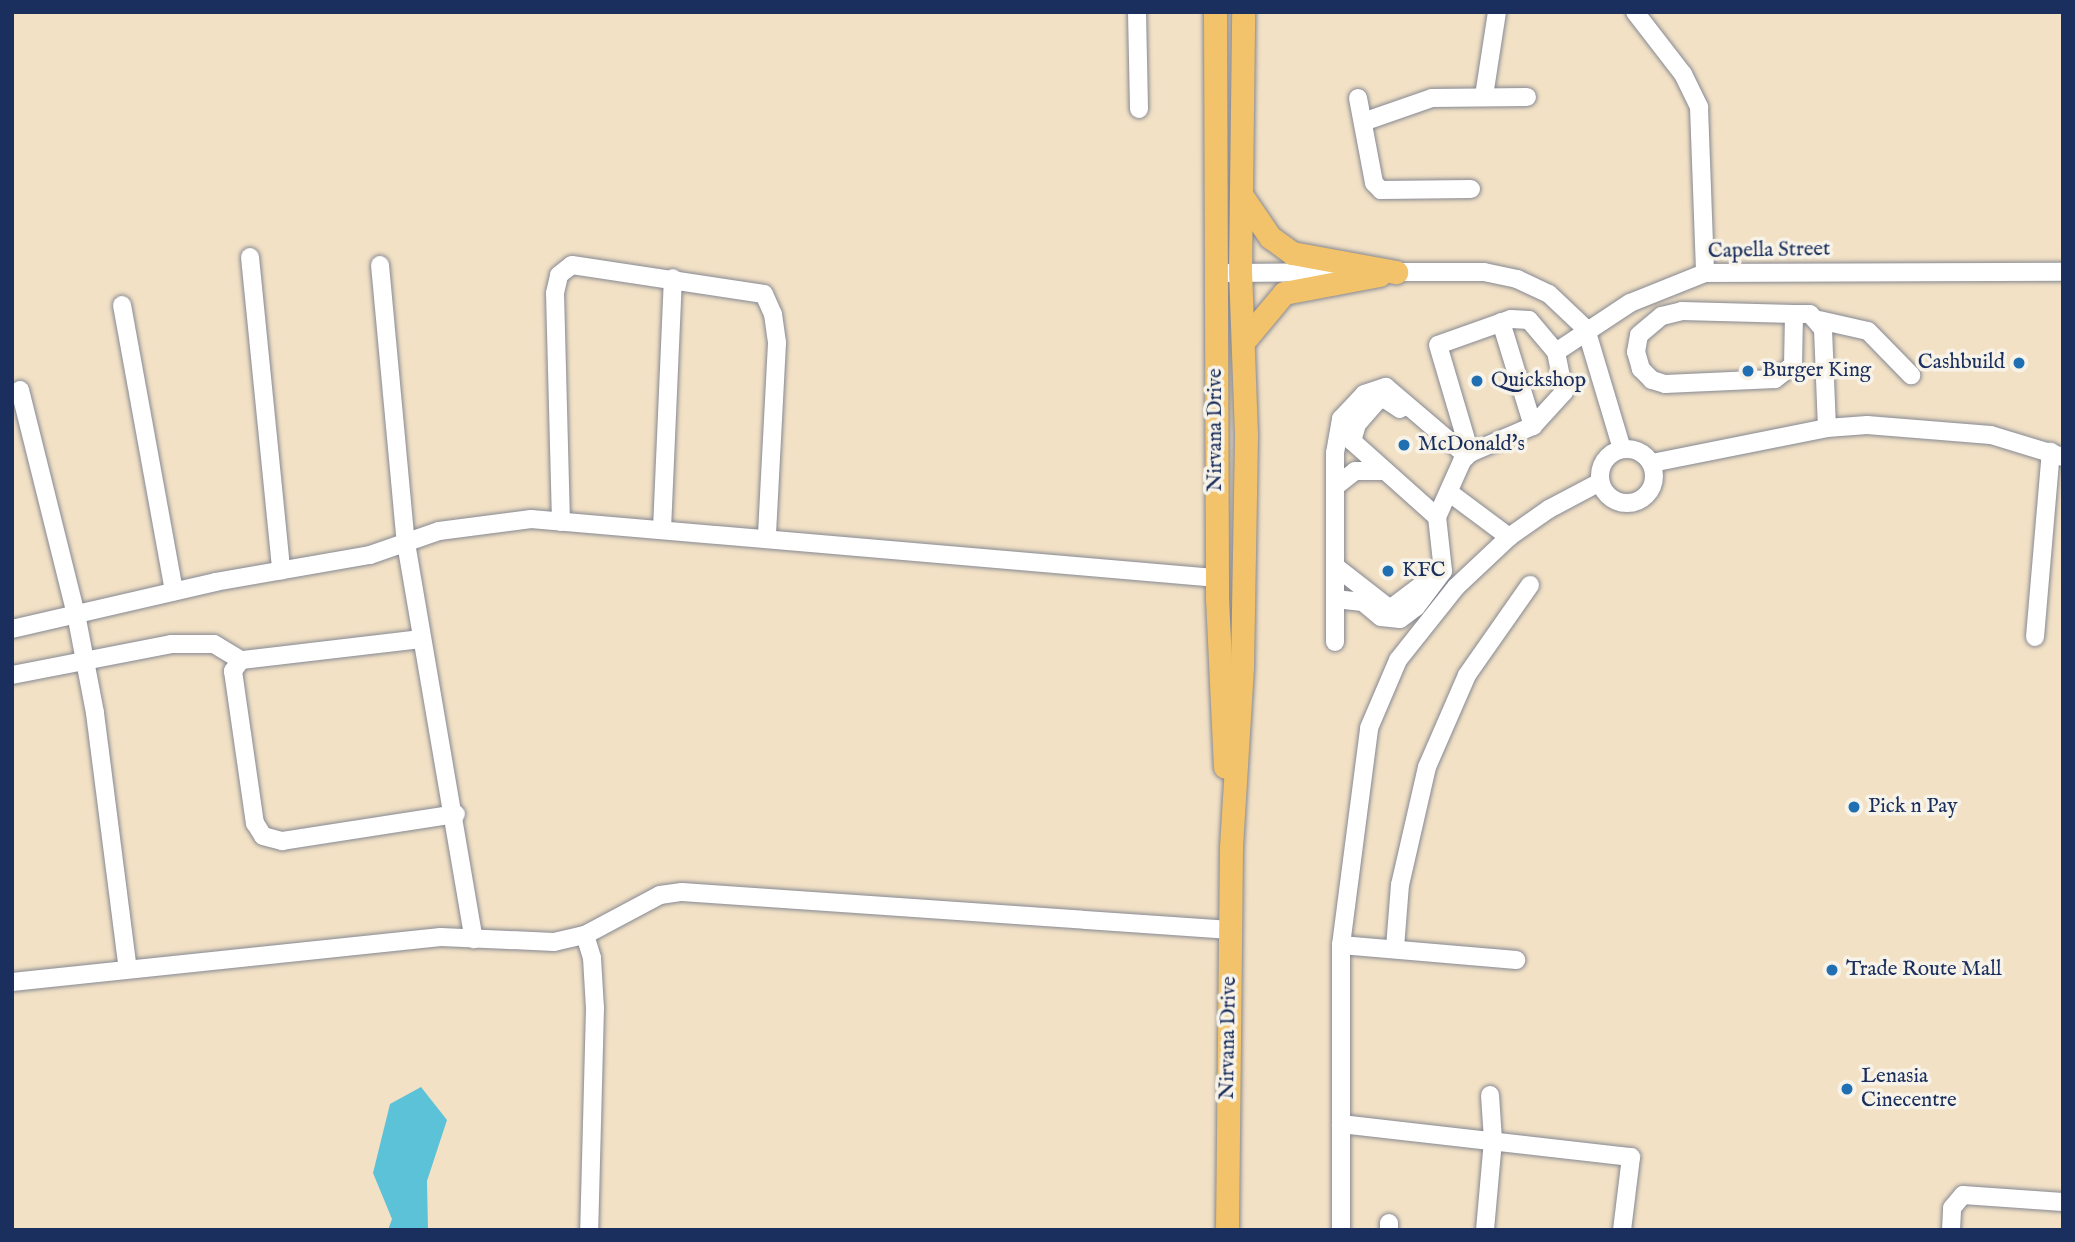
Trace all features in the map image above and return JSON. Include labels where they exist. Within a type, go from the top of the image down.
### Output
[{"type":"main road","name":"Nirvana Drive","points":[[1215,12],[1217,578],[1220,708],[1231,846]]},
{"type":"main road","name":"Nirvana Drive","points":[[1227,1230],[1231,846],[1242,667],[1243,342],[1240,273],[1243,12]]},
{"type":"main road","points":[[1242,196],[1270,237],[1292,253],[1396,272]]},
{"type":"main road","points":[[1243,342],[1284,293],[1396,272]]},
{"type":"street","points":[[1137,12],[1139,109]]},
{"type":"street","points":[[1484,96],[1497,12]]},
{"type":"street","points":[[1639,14],[1683,74],[1699,107],[1705,273]]},
{"type":"street","points":[[1363,122],[1411,101],[1484,96],[1527,97]]},
{"type":"street","points":[[1358,98],[1374,183],[1381,190],[1471,189]]},
{"type":"street","points":[[250,257],[281,570]]},
{"type":"street","points":[[380,265],[406,543],[421,639],[456,814],[474,939]]},
{"type":"street","points":[[561,522],[555,293],[559,275],[572,265],[673,278],[764,294],[773,314],[777,343],[767,537]]},
{"type":"street","points":[[1215,273],[1484,272],[1517,279],[1549,293],[1587,329],[1622,449]]},
{"type":"street","name":"Capella Street","points":[[1556,352],[1587,329],[1647,294],[1705,273],[2063,272]]},
{"type":"street","points":[[662,529],[673,278]]},
{"type":"street","points":[[122,305],[174,591]]},
{"type":"street","points":[[1794,314],[1793,365],[1775,379],[1665,384],[1652,380],[1641,369],[1636,352],[1639,335],[1662,316],[1682,312],[1811,314],[1819,320],[1868,331],[1911,375]]},
{"type":"street","points":[[1335,599],[1363,602],[1381,617],[1400,619],[1416,607],[1443,571],[1444,555],[1437,517],[1466,456],[1437,348],[1501,322],[1529,320],[1556,352],[1564,392],[1533,426],[1466,456]]},
{"type":"street","points":[[1819,320],[1827,428]]},
{"type":"street","points":[[1501,322],[1533,426]]},
{"type":"street","points":[[1335,642],[1336,486],[1341,419],[1373,388],[1394,392],[1466,456]]},
{"type":"street","points":[[20,390],[76,614],[85,662],[128,969]]},
{"type":"street","points":[[1437,517],[1356,449],[1352,433],[1382,399],[1395,404],[1466,456]]},
{"type":"street","points":[[1651,463],[1827,428],[1867,425],[1991,435],[2057,455],[2035,637]]},
{"type":"street","points":[[1622,449],[1639,451],[1651,463],[1651,490],[1637,502],[1610,497],[1600,482],[1602,465],[1622,449]]},
{"type":"street","points":[[1336,486],[1355,471],[1382,471]]},
{"type":"street","points":[[1341,1230],[1341,945],[1368,728],[1398,660],[1456,587],[1509,537],[1549,509],[1600,482]]},
{"type":"street","points":[[1450,493],[1509,537]]},
{"type":"street","points":[[12,629],[174,591],[370,555],[439,531],[531,519],[767,537],[1217,578]]},
{"type":"street","points":[[1335,566],[1390,609],[1413,595],[1444,555]]},
{"type":"street","points":[[1395,948],[1400,885],[1427,767],[1467,675],[1530,585]]},
{"type":"street","points":[[12,675],[171,644],[214,645],[241,660],[421,639]]},
{"type":"street","points":[[241,660],[233,671],[240,735],[255,822],[263,836],[282,841],[456,814]]},
{"type":"street","points":[[12,982],[441,937],[554,942],[585,935],[651,899],[682,892],[1231,930]]},
{"type":"street","points":[[585,935],[592,958],[595,1008],[589,1230]]},
{"type":"street","points":[[1341,945],[1516,960]]},
{"type":"street","points":[[1485,1230],[1493,1140],[1490,1095]]},
{"type":"street","points":[[1341,1124],[1631,1157],[1622,1230]]},
{"type":"street","points":[[1951,1230],[1952,1208],[1963,1195],[2063,1202]]},
{"type":"water","points":[[421,1087],[447,1120],[427,1181],[428,1230],[388,1230],[392,1219],[373,1173],[390,1104]]},
{"type":"place","name":"Cashbuild","points":[[2019,363]]},
{"type":"place","name":"Burger King","points":[[1748,371]]},
{"type":"place","name":"Quickshop","points":[[1477,381]]},
{"type":"place","name":"McDonald's","points":[[1404,445]]},
{"type":"place","name":"KFC","points":[[1388,571]]},
{"type":"place","name":"Pick n Pay","points":[[1854,807]]},
{"type":"place","name":"Trade Route Mall","points":[[1832,970]]},
{"type":"place","name":"Lenasia Cinecentre","points":[[1847,1089]]}]
